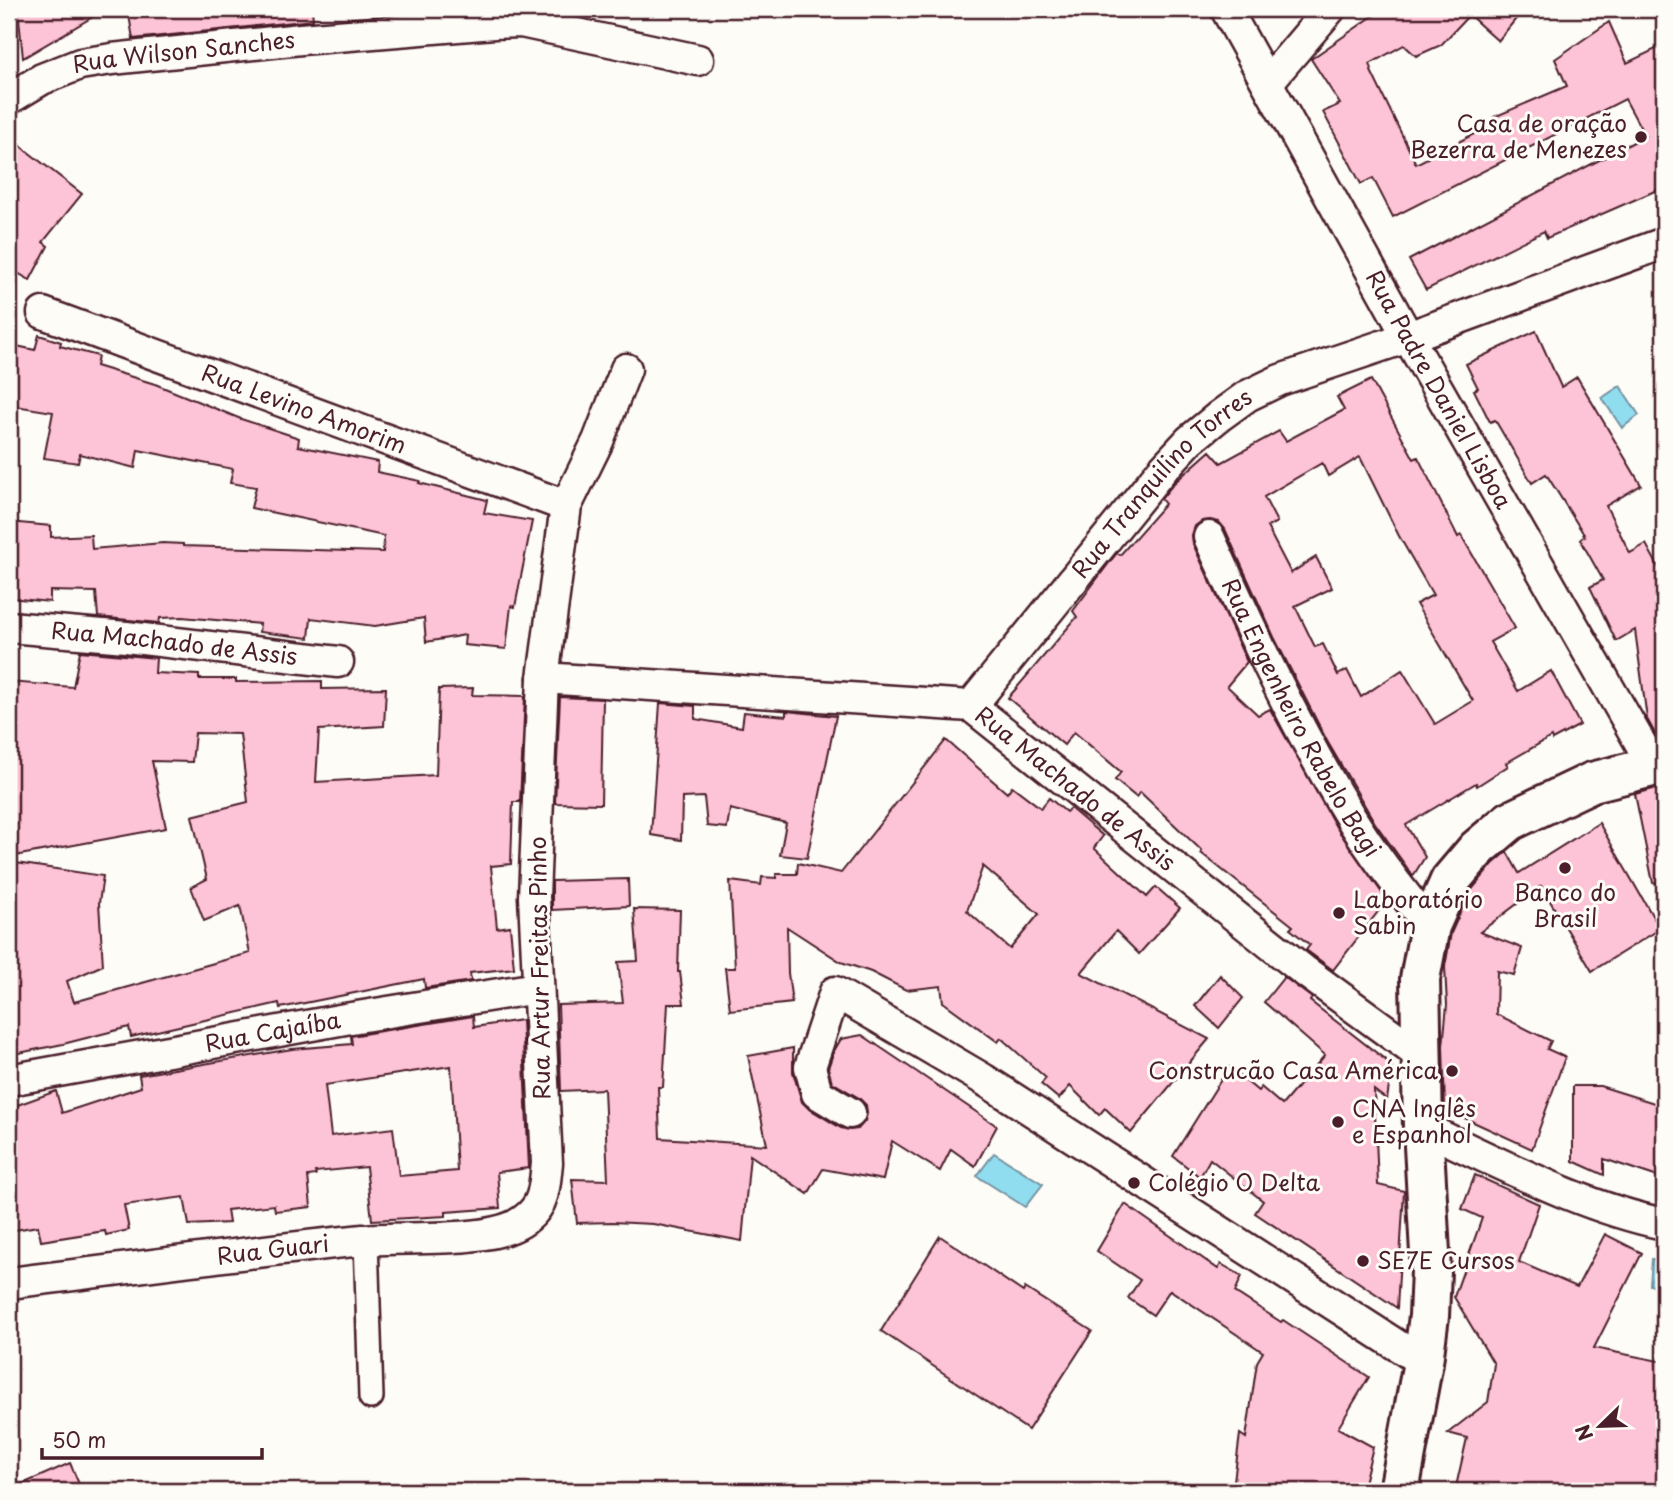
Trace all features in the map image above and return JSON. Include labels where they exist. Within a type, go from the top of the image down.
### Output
[{"type":"main road","points":[[1398,1491],[1429,1317],[1431,1270],[1420,1056],[1420,979],[1430,926],[1450,881],[1477,849],[1510,821],[1592,782],[1659,765]]},
{"type":"street","name":"Rua Padre Daniel Lisboa","points":[[1226,9],[1408,337],[1659,765]]},
{"type":"street","points":[[1268,82],[1330,9]]},
{"type":"street","name":"Rua Wilson Sanches","points":[[9,99],[42,79],[80,64],[301,39],[494,23],[521,22],[698,60]]},
{"type":"street","name":"Rua Tranquilino Torres","points":[[971,706],[1162,470],[1208,424],[1247,396],[1280,380],[1408,337],[1664,243]]},
{"type":"street","name":"Rua Levino Amorim","points":[[43,313],[566,506]]},
{"type":"street","points":[[542,678],[566,506],[598,441],[626,369]]},
{"type":"street","name":"Rua Engenheiro Rabelo Bagi","points":[[1209,537],[1261,653],[1310,749],[1353,821],[1430,926]]},
{"type":"street","name":"Rua Machado de Assis","points":[[9,627],[125,637],[338,662]]},
{"type":"street","name":"Rua Machado de Assis","points":[[542,678],[971,706],[1303,970],[1420,1056]]},
{"type":"street","name":"Rua Artur Freitas Pinho","points":[[534,1213],[544,1191],[547,1163],[534,897],[542,678]]},
{"type":"street","name":"Rua Cajaíba","points":[[9,1080],[345,1019],[537,988]]},
{"type":"street","points":[[850,1113],[817,1093],[810,1067],[835,992],[984,1079],[1423,1362]]},
{"type":"street","points":[[1423,1128],[1627,1217],[1664,1224]]},
{"type":"street","name":"Rua Guari","points":[[9,1283],[366,1240],[467,1236],[513,1227],[534,1213]]},
{"type":"street","points":[[366,1240],[371,1397]]},
{"type":"water","points":[[1620,386],[1639,415],[1622,428],[1602,398]]},
{"type":"water","points":[[994,1153],[1043,1184],[1025,1207],[977,1176]]},
{"type":"water","points":[[1652,1259],[1664,1260],[1664,1289],[1650,1285]]},
{"type":"building","points":[[18,9],[106,9],[23,58]]},
{"type":"building","points":[[128,9],[312,9],[313,20],[133,39]]},
{"type":"building","points":[[1383,9],[1524,9],[1498,41],[1469,15],[1441,45],[1416,56],[1404,45],[1370,64],[1416,164],[1497,122],[1494,117],[1567,86],[1555,59],[1609,22],[1627,63],[1664,45],[1664,187],[1547,238],[1544,231],[1426,290],[1409,260],[1645,136],[1625,99],[1393,217],[1373,178],[1361,184],[1323,112],[1340,104],[1311,59]]},
{"type":"building","points":[[9,137],[82,194],[43,242],[48,246],[30,280],[9,268]]},
{"type":"building","points":[[1536,331],[1561,387],[1577,377],[1641,485],[1606,506],[1630,553],[1646,544],[1664,577],[1664,739],[1658,739],[1647,719],[1635,630],[1616,641],[1590,587],[1603,580],[1580,539],[1585,536],[1546,474],[1532,483],[1495,420],[1490,422],[1474,390],[1478,388],[1466,364]]},
{"type":"building","points":[[39,335],[61,342],[60,346],[98,356],[96,366],[155,384],[241,419],[299,438],[298,446],[378,462],[377,472],[487,500],[484,513],[532,521],[515,607],[511,606],[506,649],[464,645],[465,635],[426,642],[424,618],[375,626],[311,618],[309,638],[259,632],[260,624],[182,617],[160,618],[159,623],[98,617],[96,592],[50,591],[50,602],[9,598],[9,522],[51,526],[51,537],[91,535],[92,549],[163,543],[183,546],[383,552],[384,536],[251,508],[256,487],[230,483],[233,469],[138,450],[135,468],[80,454],[78,463],[44,458],[53,412],[9,405],[12,345],[35,350]]},
{"type":"building","points":[[1371,380],[1414,459],[1418,457],[1458,537],[1461,535],[1515,628],[1490,642],[1518,691],[1551,671],[1580,725],[1552,740],[1551,737],[1506,763],[1508,766],[1477,786],[1476,783],[1406,825],[1425,857],[1413,876],[1375,823],[1327,741],[1274,637],[1225,529],[1219,522],[1210,520],[1195,526],[1193,544],[1247,662],[1227,686],[1258,715],[1270,709],[1336,827],[1387,900],[1333,970],[1306,950],[1310,945],[1290,929],[1293,926],[1201,853],[1202,851],[1140,792],[1136,797],[1115,780],[1121,772],[1074,732],[1064,745],[1008,698],[1077,617],[1073,611],[1117,553],[1120,555],[1165,504],[1161,499],[1174,483],[1210,451],[1221,463],[1279,431],[1286,441],[1344,410],[1337,397]],"holes":[[[1360,457],[1399,536],[1433,595],[1416,604],[1473,701],[1435,724],[1402,670],[1361,697],[1347,670],[1338,675],[1323,644],[1315,647],[1295,606],[1332,588],[1316,557],[1291,573],[1267,527],[1277,522],[1264,497],[1322,463],[1328,476]]]},
{"type":"building","points":[[80,651],[156,658],[155,673],[199,675],[199,679],[236,679],[236,682],[322,681],[322,689],[386,688],[384,726],[319,730],[316,782],[436,775],[439,689],[473,688],[472,695],[525,696],[520,802],[513,802],[511,864],[491,866],[497,928],[510,926],[514,968],[470,973],[471,981],[425,988],[424,979],[280,1008],[279,1003],[131,1037],[129,1027],[9,1055],[9,862],[103,876],[99,903],[103,965],[67,981],[74,1002],[250,953],[240,906],[204,921],[191,887],[207,879],[192,816],[248,802],[240,734],[195,733],[192,762],[152,761],[166,828],[9,857],[9,682],[73,687]]},
{"type":"building","points":[[560,697],[603,699],[601,804],[555,803]]},
{"type":"building","points":[[660,703],[695,706],[695,719],[742,727],[744,712],[786,716],[786,711],[836,716],[807,858],[780,855],[786,823],[730,809],[727,828],[707,826],[704,797],[682,798],[681,840],[651,835]]},
{"type":"building","points":[[946,740],[1007,793],[1012,786],[1041,808],[1049,798],[1066,812],[1070,808],[1103,836],[1094,848],[1147,897],[1156,887],[1180,908],[1139,954],[1116,931],[1081,973],[1209,1039],[1131,1133],[1105,1108],[1099,1115],[1070,1086],[1059,1099],[1041,1084],[1046,1078],[1001,1038],[998,1042],[943,1002],[941,986],[906,990],[871,972],[841,962],[787,927],[792,1003],[730,1010],[725,968],[735,968],[730,881],[761,885],[762,877],[776,878],[776,874],[797,874],[798,863],[841,873]],"holes":[[[983,866],[1039,914],[1010,949],[967,911]]]},
{"type":"building","points":[[1664,786],[1664,882],[1653,883],[1635,794]]},
{"type":"building","points":[[1599,823],[1660,929],[1592,971],[1541,886],[1480,932],[1522,948],[1514,975],[1497,971],[1496,1014],[1551,1041],[1547,1049],[1565,1057],[1532,1149],[1445,1109],[1445,967],[1451,933],[1469,893],[1493,864],[1507,852],[1519,873]]},
{"type":"building","points":[[628,879],[629,906],[552,910],[552,881]]},
{"type":"building","points":[[634,909],[680,910],[678,972],[684,1004],[668,1004],[663,1087],[658,1087],[660,1138],[767,1145],[748,1056],[793,1048],[793,1072],[802,1102],[841,1128],[858,1129],[865,1121],[866,1105],[832,1082],[828,1068],[841,1039],[862,1035],[997,1126],[975,1166],[951,1149],[940,1171],[892,1141],[883,1180],[823,1169],[808,1194],[750,1155],[742,1241],[653,1224],[577,1223],[572,1179],[608,1180],[604,1089],[561,1091],[558,1005],[623,1003],[618,962],[638,961]]},
{"type":"building","points":[[1220,975],[1243,998],[1219,1028],[1195,1006]]},
{"type":"building","points":[[1284,977],[1312,998],[1310,1001],[1392,1065],[1387,1100],[1374,1090],[1378,1185],[1404,1191],[1397,1308],[1255,1213],[1263,1201],[1210,1159],[1200,1177],[1173,1156],[1229,1067],[1258,1091],[1261,1087],[1282,1105],[1325,1055],[1264,1002]]},
{"type":"building","points":[[473,1016],[474,1027],[522,1020],[529,1168],[497,1172],[500,1208],[446,1212],[446,1216],[372,1220],[366,1167],[315,1172],[316,1175],[308,1176],[311,1207],[275,1211],[274,1205],[227,1210],[229,1223],[189,1225],[184,1197],[124,1205],[129,1230],[106,1235],[105,1231],[41,1241],[38,1226],[9,1231],[9,1108],[56,1091],[62,1113],[141,1087],[139,1075],[292,1049],[352,1044],[351,1036]],"holes":[[[451,1066],[457,1171],[399,1176],[393,1128],[331,1136],[325,1085]]]},
{"type":"building","points":[[1573,1086],[1600,1086],[1664,1106],[1664,1179],[1604,1159],[1604,1175],[1573,1161]]},
{"type":"building","points":[[1475,1175],[1539,1204],[1519,1262],[1577,1287],[1605,1234],[1642,1253],[1594,1348],[1664,1362],[1664,1491],[1455,1491],[1467,1438],[1448,1433],[1488,1402],[1494,1364],[1454,1297],[1482,1218],[1462,1209]]},
{"type":"building","points":[[1125,1204],[1218,1269],[1221,1264],[1242,1276],[1235,1292],[1369,1377],[1338,1428],[1373,1447],[1362,1491],[1253,1491],[1234,1481],[1240,1434],[1246,1438],[1257,1362],[1263,1352],[1170,1290],[1153,1315],[1128,1298],[1140,1280],[1097,1251]]},
{"type":"building","points":[[940,1236],[1023,1292],[1025,1288],[1092,1331],[1028,1430],[881,1331]]},
{"type":"building","points":[[70,1463],[82,1491],[9,1491],[9,1490]]},
{"type":"place","name":"Casa de oração Bezerra de Menezes","points":[[1641,137]]},
{"type":"place","name":"Banco do Brasil","points":[[1565,868]]},
{"type":"place","name":"Laboratório Sabin","points":[[1339,913]]},
{"type":"place","name":"Construcão Casa América","points":[[1452,1071]]},
{"type":"place","name":"CNA Inglês e Espanhol","points":[[1338,1122]]},
{"type":"place","name":"Colégio O Delta","points":[[1134,1183]]},
{"type":"place","name":"SE7E Cursos","points":[[1363,1261]]}]
